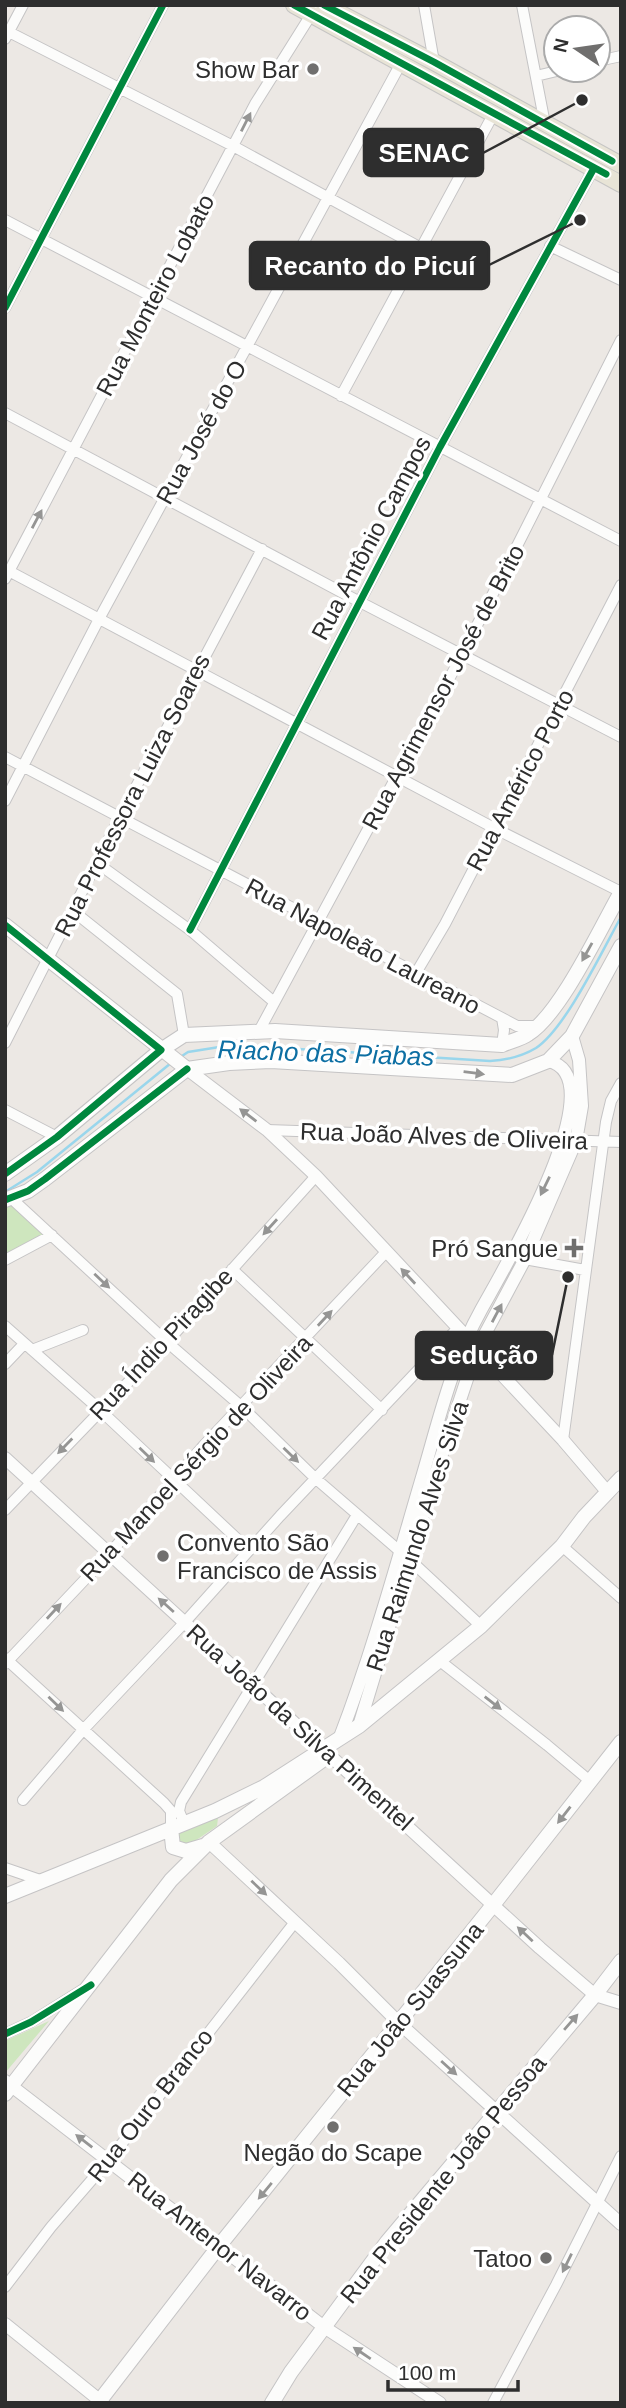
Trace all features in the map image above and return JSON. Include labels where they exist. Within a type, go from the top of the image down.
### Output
[{"type":"main road","points":[[294,5],[317,9],[434,62],[545,124],[620,178]]},
{"type":"main road","points":[[317,9],[400,65],[620,178]]},
{"type":"main road","points":[[5,1174],[57,1137],[184,1035],[259,1031],[502,1045],[527,1035],[560,1000],[621,892]]},
{"type":"main road","points":[[5,925],[184,1068]]},
{"type":"main road","points":[[8,1199],[45,1179],[184,1068],[229,1062],[271,1061],[512,1075],[548,1061],[572,1036],[621,946]]},
{"type":"main road","points":[[7,2087],[91,1985],[171,1880],[211,1840],[359,1726],[481,1626],[562,1546],[607,1489],[621,1466]]},
{"type":"main road","points":[[607,1489],[621,1478]]},
{"type":"main road","points":[[5,1896],[215,1811],[327,1751],[340,1737],[359,1726]]},
{"type":"main road","name":"Rua João Suassuna","points":[[101,2402],[196,2275],[621,1742]]},
{"type":"main road","points":[[173,1847],[186,1852],[211,1840],[223,1822],[215,1811]]},
{"type":"main road","points":[[171,1880],[177,1826]]},
{"type":"main road","name":"Rua Presidente João Pessoa","points":[[272,2403],[291,2372],[387,2242],[621,1961]]},
{"type":"street","points":[[23,5],[7,33],[233,146],[421,248]]},
{"type":"street","points":[[5,309],[163,5]]},
{"type":"street","points":[[424,5],[434,62]]},
{"type":"street","points":[[522,5],[545,124]]},
{"type":"street","name":"Rua Monteiro Lobato","points":[[7,573],[255,104],[317,9]]},
{"type":"street","name":"Rua José do O","points":[[5,801],[99,619],[400,65]]},
{"type":"street","points":[[536,76],[542,75]]},
{"type":"street","points":[[341,396],[494,113]]},
{"type":"street","name":"Rua Antônio Campos","points":[[190,930],[358,601],[594,167]]},
{"type":"street","points":[[5,220],[621,541]]},
{"type":"street","points":[[550,246],[621,280]]},
{"type":"street","name":"Rua Agrimensor José de Brito","points":[[259,1031],[462,654],[621,340]]},
{"type":"street","points":[[5,413],[621,737]]},
{"type":"street","name":"Rua Professora Luiza Soares","points":[[5,1044],[120,817],[262,549]]},
{"type":"street","points":[[7,573],[621,892]]},
{"type":"street","name":"Rua Américo Porto","points":[[416,973],[445,924],[621,585]]},
{"type":"street","name":"Rua Napoleão Laureano","points":[[5,757],[517,1026],[538,1026]]},
{"type":"street","points":[[97,863],[190,930],[274,1002]]},
{"type":"street","points":[[73,911],[177,994],[184,1035]]},
{"type":"street","points":[[5,931],[20,937]]},
{"type":"street","points":[[502,1018],[502,1045]]},
{"type":"street","name":"Rua Raimundo Alves Silva","points":[[432,1464],[457,1411],[477,1349],[525,1259],[582,1106],[579,1060],[572,1036]]},
{"type":"street","name":"Rua Raimundo Alves Silva","points":[[359,1726],[432,1464],[461,1333],[510,1257],[570,1140],[569,1082],[565,1069],[559,1063],[548,1061]]},
{"type":"street","points":[[184,1068],[267,1130],[316,1176],[607,1489]]},
{"type":"street","points":[[563,1440],[607,1112],[621,1083]]},
{"type":"street","points":[[5,1110],[57,1137]]},
{"type":"street","name":"Rua João Alves de Oliveira","points":[[267,1130],[621,1142]]},
{"type":"street","name":"Rua Índio Piragibe","points":[[5,1510],[167,1342],[316,1176]]},
{"type":"street","points":[[8,1199],[52,1235],[167,1342],[242,1407],[315,1478],[481,1626]]},
{"type":"street","points":[[5,1260],[52,1235]]},
{"type":"street","name":"Rua Manoel Sérgio de Oliveira","points":[[6,1661],[109,1554],[173,1480],[386,1252]]},
{"type":"street","points":[[510,1257],[585,1270]]},
{"type":"street","points":[[232,1269],[382,1410]]},
{"type":"street","points":[[5,1326],[100,1410],[249,1550]]},
{"type":"street","points":[[7,1360],[28,1347],[83,1330]]},
{"type":"street","points":[[23,1800],[83,1730],[315,1478],[461,1333]]},
{"type":"street","points":[[443,1407],[457,1411]]},
{"type":"street","name":"Rua João da Silva Pimentel","points":[[5,1458],[595,1995]]},
{"type":"street","points":[[177,1826],[181,1802],[357,1515]]},
{"type":"street","points":[[562,1546],[621,1598]]},
{"type":"street","name":"Rua Raimundo Alves Silva","points":[[340,1737],[405,1556]]},
{"type":"street","points":[[6,1661],[164,1803],[171,1811],[177,1826]]},
{"type":"street","points":[[440,1661],[590,1781]]},
{"type":"street","points":[[370,1686],[374,1695],[389,1700]]},
{"type":"street","points":[[211,1840],[398,2023],[621,2224]]},
{"type":"street","points":[[5,1868],[44,1881]]},
{"type":"street","name":"Rua Ouro Branco","points":[[5,2287],[51,2227],[109,2160],[295,1922]]},
{"type":"street","points":[[5,2034],[31,2022],[91,1985]]},
{"type":"street","points":[[595,1995],[621,2003]]},
{"type":"street","name":"Rua Antenor Navarro","points":[[7,2087],[109,2160],[324,2327],[440,2403]]},
{"type":"street","points":[[493,2403],[621,2155]]},
{"type":"street","points":[[5,2324],[101,2402]]},
{"type":"green space","points":[[14,1205],[44,1234],[5,1255],[5,1208]]},
{"type":"green space","points":[[215,1816],[218,1818],[217,1826],[189,1845],[175,1842],[180,1830]]},
{"type":"green space","points":[[49,2021],[5,2073],[5,2041]]},
{"type":"waterway","name":"Riacho das Piabas","points":[[179,1058],[188,1052],[232,1045],[490,1061],[519,1056],[536,1048],[559,1024],[583,988],[621,917]]},
{"type":"waterway","name":"Riacho das Piabas","points":[[5,1192],[37,1172],[171,1063]]},
{"type":"cycle path","points":[[5,308],[163,5]]},
{"type":"cycle path","points":[[294,5],[606,174]]},
{"type":"cycle path","points":[[324,5],[434,62],[612,161]]},
{"type":"cycle path","points":[[190,930],[440,447],[594,168]]},
{"type":"cycle path","points":[[5,925],[161,1050],[57,1137],[5,1174]]},
{"type":"cycle path","points":[[5,1200],[28,1191],[45,1179],[187,1069]]},
{"type":"cycle path","points":[[5,2034],[31,2022],[91,1985]]},
{"type":"place","name":"Show Bar","points":[[313,69]]},
{"type":"place","name":"SENAC","points":[[582,100]]},
{"type":"place","name":"Recanto do Picuí","points":[[580,220]]},
{"type":"place","name":"Pró Sangue","points":[[574,1248]]},
{"type":"place","name":"Sedução","points":[[568,1277]]},
{"type":"place","name":"Convento São Francisco de Assis","points":[[163,1556]]},
{"type":"place","name":"Negão do Scape","points":[[333,2127]]},
{"type":"place","name":"Tatoo","points":[[546,2258]]}]
